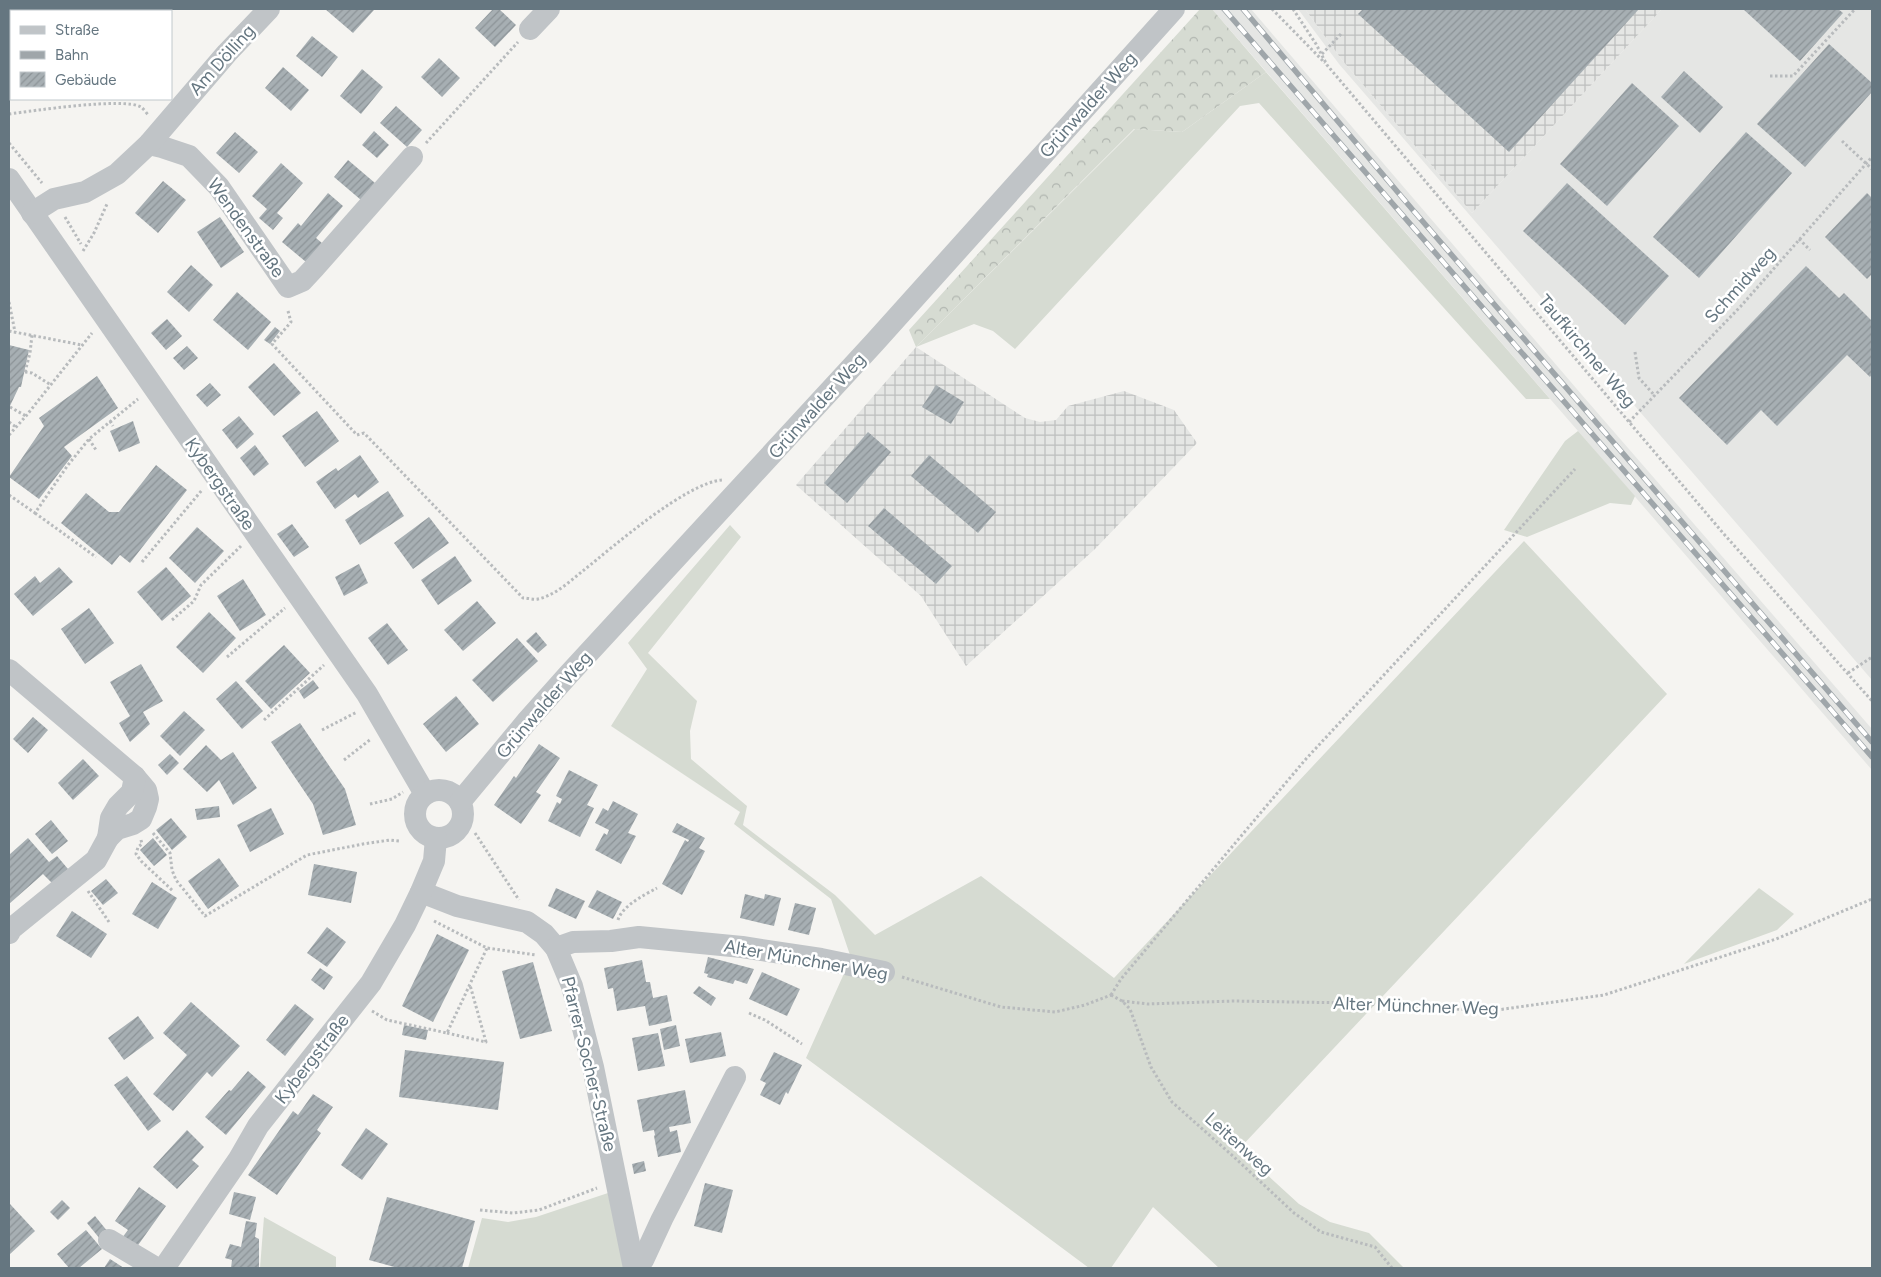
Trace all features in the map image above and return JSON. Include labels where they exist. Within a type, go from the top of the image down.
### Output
[{"type":"street","name":"Am Dölling","points":[[32,213],[54,200],[85,192],[117,174],[155,137],[227,53],[269,9]]},
{"type":"street","points":[[530,29],[549,9]]},
{"type":"street","name":"Grünwalder Weg","points":[[460,802],[569,674],[741,490],[1174,9]]},
{"type":"street","name":"Wendenstraße","points":[[155,137],[162,147],[189,156],[219,186],[288,288],[302,281],[412,157]]},
{"type":"street","name":"Kybergstraße","points":[[9,178],[368,694],[424,794]]},
{"type":"street","points":[[9,670],[135,777],[146,790],[148,799],[141,819],[133,824],[117,829],[108,838],[96,860],[9,933]]},
{"type":"street","points":[[108,838],[112,818],[118,806],[132,792],[135,777]]},
{"type":"street","points":[[432,790],[448,791],[460,802],[463,816],[457,830],[451,835],[436,838],[427,835],[420,829],[415,820],[414,810],[418,801],[424,794],[432,790]]},
{"type":"street","name":"Kybergstraße","points":[[164,1268],[239,1159],[258,1126],[371,984],[417,901],[434,861],[436,838]]},
{"type":"street","name":"Pfarrer-Socher-Straße","points":[[417,901],[457,906],[527,922],[544,934],[549,952],[572,986],[582,1022],[634,1266]]},
{"type":"street","name":"Alter Münchner Weg","points":[[549,952],[573,942],[611,941],[639,937],[742,947],[821,959],[884,972]]},
{"type":"street","points":[[634,1266],[643,1260],[735,1077]]},
{"type":"street","points":[[109,1240],[156,1268]]},
{"type":"path","points":[[1272,9],[1327,66]]},
{"type":"path","name":"Taufkirchner Weg","points":[[1293,9],[1322,54],[1327,66],[1722,533],[1872,701]]},
{"type":"path","points":[[1770,76],[1793,76],[1855,9]]},
{"type":"path","points":[[412,157],[530,29]]},
{"type":"path","points":[[1322,54],[1342,33]]},
{"type":"path","points":[[9,114],[120,103],[141,107],[155,137]]},
{"type":"path","points":[[1842,141],[1872,169]]},
{"type":"path","name":"Schmidweg","points":[[1629,422],[1740,306],[1872,157]]},
{"type":"path","points":[[1799,239],[1810,250]]},
{"type":"path","points":[[9,302],[15,332]]},
{"type":"path","points":[[288,311],[291,322],[272,344],[357,435],[364,433],[523,598],[536,600],[548,596],[563,587],[641,524],[681,497],[711,481],[729,479],[741,490]]},
{"type":"path","points":[[9,435],[96,328],[107,321]]},
{"type":"path","points":[[9,331],[82,345]]},
{"type":"path","points":[[32,335],[25,372],[32,373],[51,385]]},
{"type":"path","points":[[1635,352],[1639,378],[1655,396]]},
{"type":"path","points":[[35,513],[89,439],[143,395]]},
{"type":"path","points":[[10,407],[26,416]]},
{"type":"path","points":[[110,421],[114,426]]},
{"type":"path","points":[[9,422],[16,427]]},
{"type":"path","points":[[89,439],[96,450]]},
{"type":"path","points":[[1122,1001],[1111,995],[1128,971],[1305,760],[1576,469]]},
{"type":"path","points":[[142,562],[205,487]]},
{"type":"path","points":[[9,495],[96,557]]},
{"type":"path","points":[[172,620],[194,600],[201,585],[237,550]]},
{"type":"path","points":[[227,657],[285,608]]},
{"type":"path","points":[[1848,673],[1872,657]]},
{"type":"path","points":[[264,720],[325,664]]},
{"type":"path","points":[[322,730],[336,722]]},
{"type":"path","points":[[344,760],[374,736]]},
{"type":"path","points":[[370,804],[392,799]]},
{"type":"path","points":[[141,819],[170,854],[172,870],[176,880],[205,916],[307,855],[390,840],[400,841]]},
{"type":"path","points":[[476,834],[527,911],[527,922]]},
{"type":"path","points":[[138,847],[136,854],[141,861],[173,891]]},
{"type":"path","points":[[91,888],[88,891],[109,922]]},
{"type":"path","points":[[611,941],[619,916],[644,895],[657,888]]},
{"type":"path","name":"Alter Münchner Weg","points":[[1122,1001],[1148,1004],[1234,1001],[1345,1003],[1490,1011],[1604,996],[1776,939],[1872,899]]},
{"type":"path","points":[[417,901],[487,948],[549,952]]},
{"type":"path","points":[[447,1033],[487,948]]},
{"type":"path","name":"Alter Münchner Weg","points":[[884,972],[1001,1007],[1055,1012],[1085,1005],[1111,995]]},
{"type":"path","points":[[357,1002],[387,1020],[486,1042],[470,985]]},
{"type":"path","name":"Leitenweg","points":[[1122,1001],[1130,1009],[1151,1067],[1172,1102],[1294,1213],[1321,1232],[1375,1247],[1392,1268]]},
{"type":"path","points":[[749,1013],[765,1020],[802,1044]]},
{"type":"path","points":[[480,1210],[513,1213],[539,1210],[617,1181]]},
{"type":"shaded area","points":[[1212,9],[1251,9],[1872,729],[1872,770]]},
{"type":"shaded area","points":[[1298,9],[1305,9],[1342,60],[1472,213],[1662,9],[1872,9],[1872,680],[1339,64]]},
{"type":"shaded area","points":[[1305,9],[1662,9],[1472,213],[1342,60]]},
{"type":"shaded area","points":[[916,347],[1025,418],[1040,422],[1056,420],[1068,406],[1124,391],[1174,410],[1197,443],[1095,549],[966,666],[921,596],[796,485]]},
{"type":"green space","points":[[1200,9],[1212,9],[1266,72],[1182,132],[1134,129],[916,347],[909,330]]},
{"type":"green space","points":[[1266,72],[1550,399],[1526,399],[1259,103],[1240,106],[1015,349],[993,331],[974,324],[916,347],[1135,129],[1182,132]]},
{"type":"green space","points":[[1578,431],[1635,496],[1631,505],[1610,503],[1527,537],[1504,530],[1565,441]]},
{"type":"green space","points":[[730,525],[741,537],[648,653],[697,701],[690,731],[691,759],[747,806],[743,825],[835,895],[875,935],[981,876],[1114,978],[1524,541],[1667,694],[1239,1149],[1299,1204],[1330,1222],[1369,1233],[1404,1268],[1219,1268],[1153,1207],[1111,1268],[1089,1268],[806,1058],[851,958],[831,899],[734,824],[740,812],[611,726],[647,669],[628,643]]},
{"type":"green space","points":[[1759,888],[1794,914],[1777,930],[1684,964]]},
{"type":"green space","points":[[608,1193],[624,1268],[468,1268],[482,1218],[508,1222],[536,1217]]},
{"type":"green space","points":[[264,1217],[336,1257],[336,1268],[260,1268]]},
{"type":"building","points":[[325,9],[372,9],[374,10],[353,33]]},
{"type":"building","points":[[493,9],[499,9],[516,25],[495,47],[475,28]]},
{"type":"building","points":[[1363,9],[1639,9],[1509,152],[1358,14]]},
{"type":"building","points":[[1743,9],[1838,9],[1843,13],[1800,61]]},
{"type":"building","points":[[312,36],[338,57],[322,77],[296,56]]},
{"type":"building","points":[[1829,44],[1872,83],[1872,92],[1805,167],[1757,124]]},
{"type":"building","points":[[439,58],[460,78],[442,97],[421,77]]},
{"type":"building","points":[[283,67],[309,90],[291,111],[265,88]]},
{"type":"building","points":[[362,69],[383,87],[361,114],[340,96]]},
{"type":"building","points":[[1684,71],[1723,107],[1700,133],[1661,97]]},
{"type":"building","points":[[1632,83],[1679,126],[1607,206],[1560,164]]},
{"type":"building","points":[[396,106],[422,130],[407,147],[380,123]]},
{"type":"building","points":[[374,131],[389,145],[377,158],[362,145]]},
{"type":"building","points":[[235,132],[258,152],[239,173],[216,153]]},
{"type":"building","points":[[1746,132],[1792,173],[1699,278],[1653,237]]},
{"type":"building","points":[[348,160],[375,183],[361,200],[334,177]]},
{"type":"building","points":[[281,163],[303,183],[277,213],[283,218],[273,230],[259,218],[267,209],[252,196]]},
{"type":"building","points":[[163,181],[186,200],[158,233],[135,213]]},
{"type":"building","points":[[1567,183],[1669,276],[1625,325],[1523,231]]},
{"type":"building","points":[[328,193],[343,206],[316,238],[322,243],[306,262],[282,242],[298,223],[301,226]]},
{"type":"building","points":[[1867,193],[1872,198],[1872,274],[1867,279],[1825,237]]},
{"type":"building","points":[[220,217],[244,252],[221,268],[197,232]]},
{"type":"building","points":[[191,265],[213,285],[189,312],[167,292]]},
{"type":"building","points":[[1806,266],[1839,298],[1844,293],[1872,321],[1872,374],[1870,377],[1847,355],[1777,426],[1761,410],[1727,445],[1679,398]]},
{"type":"building","points":[[237,292],[271,322],[248,350],[213,320]]},
{"type":"building","points":[[167,319],[182,336],[166,350],[151,333]]},
{"type":"building","points":[[275,327],[280,331],[270,344],[264,340]]},
{"type":"building","points":[[9,345],[29,350],[21,387],[19,387],[9,408]]},
{"type":"building","points":[[187,346],[198,358],[184,370],[173,358]]},
{"type":"building","points":[[274,363],[301,393],[274,416],[248,387]]},
{"type":"building","points":[[97,376],[118,408],[64,447],[72,456],[39,499],[9,477],[44,426],[39,418]]},
{"type":"building","points":[[210,383],[221,395],[207,407],[196,395]]},
{"type":"building","points":[[936,385],[964,402],[951,424],[922,407]]},
{"type":"building","points":[[317,411],[339,441],[305,467],[282,436]]},
{"type":"building","points":[[239,416],[254,434],[237,449],[222,430]]},
{"type":"building","points":[[133,421],[140,443],[119,452],[110,431]]},
{"type":"building","points":[[868,432],[891,452],[847,503],[824,483]]},
{"type":"building","points":[[255,445],[269,464],[254,476],[240,458]]},
{"type":"building","points":[[360,455],[379,482],[358,498],[355,494],[335,509],[316,482],[336,468],[338,471]]},
{"type":"building","points":[[929,455],[996,512],[978,533],[911,476]]},
{"type":"building","points":[[156,465],[187,490],[130,563],[120,555],[112,565],[61,523],[86,493],[109,512],[119,512]]},
{"type":"building","points":[[388,491],[404,516],[360,545],[345,520]]},
{"type":"building","points":[[884,508],[952,566],[936,584],[868,526]]},
{"type":"building","points":[[429,517],[449,543],[413,569],[394,543]]},
{"type":"building","points":[[292,524],[309,547],[294,557],[277,534]]},
{"type":"building","points":[[197,527],[224,551],[195,583],[169,558]]},
{"type":"building","points":[[455,556],[472,581],[438,605],[421,580]]},
{"type":"building","points":[[359,564],[368,583],[344,596],[335,577]]},
{"type":"building","points":[[59,567],[73,582],[33,616],[14,594],[35,576],[40,583]]},
{"type":"building","points":[[166,567],[191,596],[162,621],[137,592]]},
{"type":"building","points":[[243,579],[266,615],[240,631],[217,596]]},
{"type":"building","points":[[477,601],[496,623],[463,651],[444,630]]},
{"type":"building","points":[[89,608],[114,643],[85,664],[61,629]]},
{"type":"building","points":[[209,612],[236,638],[203,673],[176,647]]},
{"type":"building","points":[[387,623],[408,650],[388,665],[368,638]]},
{"type":"building","points":[[536,632],[547,645],[538,653],[526,641]]},
{"type":"building","points":[[517,638],[538,661],[493,702],[472,680]]},
{"type":"building","points":[[284,645],[310,673],[271,709],[245,681]]},
{"type":"building","points":[[141,664],[163,701],[143,712],[150,724],[130,742],[119,723],[130,716],[110,682]]},
{"type":"building","points":[[313,680],[319,688],[304,699],[299,691]]},
{"type":"building","points":[[236,681],[263,711],[242,729],[216,699]]},
{"type":"building","points":[[456,696],[479,724],[446,752],[423,724]]},
{"type":"building","points":[[184,711],[205,730],[180,756],[160,736]]},
{"type":"building","points":[[33,717],[48,730],[28,753],[13,739]]},
{"type":"building","points":[[300,723],[345,789],[356,825],[323,835],[313,804],[271,742]]},
{"type":"building","points":[[539,744],[560,758],[536,792],[541,795],[521,824],[494,805],[514,776],[516,778]]},
{"type":"building","points":[[206,745],[221,760],[233,752],[257,788],[233,805],[219,780],[207,792],[183,769]]},
{"type":"building","points":[[170,754],[179,763],[167,775],[158,765]]},
{"type":"building","points":[[83,759],[99,776],[73,800],[58,783]]},
{"type":"building","points":[[569,770],[598,785],[587,805],[594,808],[580,837],[548,821],[557,802],[560,804],[562,799],[556,796]]},
{"type":"building","points":[[613,801],[638,814],[628,833],[636,836],[621,864],[595,850],[604,833],[607,835],[609,830],[595,823],[603,808],[608,811]]},
{"type":"building","points":[[219,806],[220,817],[197,820],[195,809]]},
{"type":"building","points":[[271,808],[284,834],[250,852],[237,825]]},
{"type":"building","points":[[171,818],[187,837],[172,850],[156,830]]},
{"type":"building","points":[[51,820],[68,841],[52,854],[35,834]]},
{"type":"building","points":[[677,823],[705,838],[699,848],[705,851],[682,895],[662,884],[685,840],[688,842],[689,840],[672,832]]},
{"type":"building","points":[[28,838],[49,862],[57,856],[68,869],[52,883],[43,874],[9,904],[9,855]]},
{"type":"building","points":[[153,838],[167,855],[154,866],[140,850]]},
{"type":"building","points":[[219,858],[239,886],[208,909],[188,881]]},
{"type":"building","points":[[314,864],[357,872],[351,903],[308,895]]},
{"type":"building","points":[[106,879],[118,893],[103,905],[91,891]]},
{"type":"building","points":[[152,882],[177,898],[158,929],[132,914]]},
{"type":"building","points":[[556,888],[585,901],[576,919],[548,906]]},
{"type":"building","points":[[597,890],[622,902],[613,919],[588,907]]},
{"type":"building","points":[[745,894],[764,899],[765,894],[781,898],[774,926],[740,918]]},
{"type":"building","points":[[795,903],[816,908],[809,935],[788,930]]},
{"type":"building","points":[[72,911],[107,934],[91,958],[56,936]]},
{"type":"building","points":[[327,927],[346,942],[327,967],[307,953]]},
{"type":"building","points":[[437,934],[469,950],[433,1022],[402,1006]]},
{"type":"building","points":[[708,957],[754,969],[747,984],[735,980],[733,984],[707,977],[708,974],[704,973]]},
{"type":"building","points":[[642,960],[646,982],[650,982],[653,998],[667,995],[672,1021],[649,1026],[645,1006],[617,1011],[613,988],[608,989],[604,968]]},
{"type":"building","points":[[533,962],[552,1031],[520,1039],[502,971]]},
{"type":"building","points":[[320,968],[333,977],[324,990],[311,980]]},
{"type":"building","points":[[762,972],[800,989],[787,1016],[749,999]]},
{"type":"building","points":[[699,986],[716,998],[711,1006],[693,993]]},
{"type":"building","points":[[191,1002],[240,1046],[212,1077],[207,1072],[173,1111],[153,1094],[187,1055],[163,1033]]},
{"type":"building","points":[[295,1004],[314,1019],[285,1056],[266,1040]]},
{"type":"building","points":[[138,1016],[154,1038],[124,1060],[108,1038]]},
{"type":"building","points":[[404,1025],[428,1030],[426,1040],[402,1035]]},
{"type":"building","points":[[676,1025],[680,1046],[664,1050],[660,1029]]},
{"type":"building","points":[[721,1032],[726,1056],[690,1063],[685,1039]]},
{"type":"building","points":[[658,1033],[665,1066],[638,1071],[632,1038]]},
{"type":"building","points":[[405,1050],[504,1062],[498,1110],[399,1097]]},
{"type":"building","points":[[774,1052],[802,1065],[788,1094],[786,1092],[780,1105],[760,1095],[766,1083],[760,1080]]},
{"type":"building","points":[[248,1071],[266,1087],[226,1135],[205,1117]]},
{"type":"building","points":[[127,1076],[161,1121],[148,1131],[114,1085]]},
{"type":"building","points":[[685,1090],[691,1123],[669,1127],[670,1132],[677,1130],[681,1152],[658,1157],[654,1130],[643,1132],[637,1100]]},
{"type":"building","points":[[313,1094],[333,1107],[317,1130],[321,1133],[277,1195],[248,1175],[293,1111],[298,1115]]},
{"type":"building","points":[[366,1128],[388,1144],[362,1180],[341,1165]]},
{"type":"building","points":[[187,1130],[204,1147],[192,1160],[199,1166],[177,1189],[153,1167]]},
{"type":"building","points":[[644,1161],[646,1171],[634,1174],[632,1164]]},
{"type":"building","points":[[705,1183],[733,1190],[722,1233],[694,1226]]},
{"type":"building","points":[[139,1187],[166,1206],[136,1248],[122,1238],[128,1230],[115,1221]]},
{"type":"building","points":[[234,1192],[256,1197],[250,1220],[229,1214]]},
{"type":"building","points":[[387,1197],[475,1221],[462,1268],[398,1268],[369,1260]]},
{"type":"building","points":[[62,1200],[70,1208],[58,1220],[50,1212]]},
{"type":"building","points":[[9,1205],[35,1231],[9,1255]]},
{"type":"building","points":[[95,1216],[108,1232],[100,1239],[87,1223]]},
{"type":"building","points":[[246,1221],[257,1223],[255,1237],[259,1239],[259,1268],[231,1268],[232,1260],[225,1258],[230,1244],[241,1247]]},
{"type":"building","points":[[86,1230],[102,1249],[79,1268],[69,1268],[57,1254]]},
{"type":"building","points":[[110,1259],[124,1268],[104,1268]]},
{"type":"railway","points":[[1224,9],[1872,757]]},
{"type":"railway","points":[[1243,9],[1412,209],[1872,742]]}]
